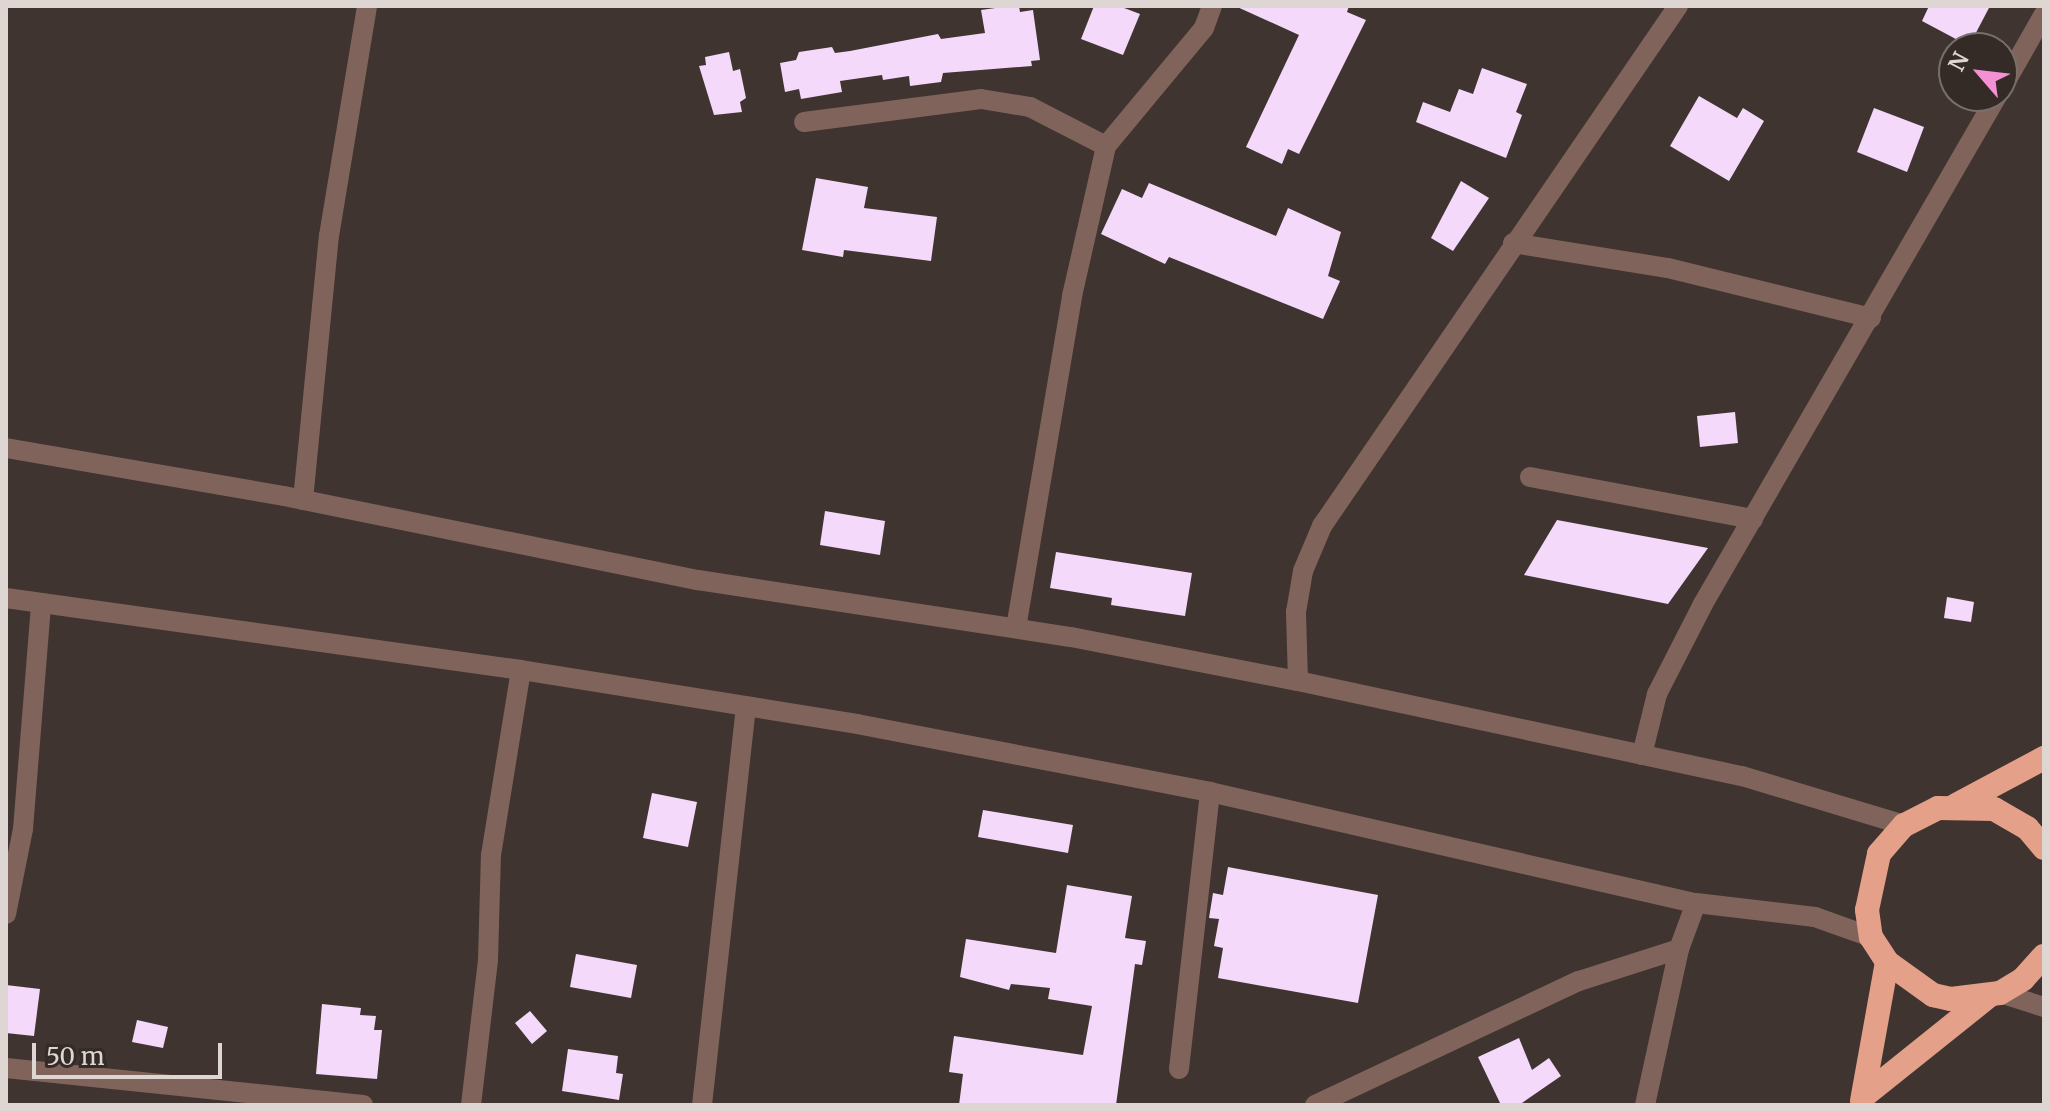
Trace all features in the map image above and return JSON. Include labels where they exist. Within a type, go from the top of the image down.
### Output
[{"type":"highway","points":[[1995,994],[1933,995],[1887,962],[1871,937],[1867,910],[1872,872],[1879,854],[1904,825],[1956,805],[2044,758]]},
{"type":"highway","points":[[1956,805],[2007,815],[2044,848]]},
{"type":"highway","points":[[1862,1100],[1995,994],[2023,979],[2044,956]]},
{"type":"highway","points":[[1862,1100],[1887,962]]},
{"type":"street","points":[[303,500],[329,236],[367,6]]},
{"type":"street","points":[[1016,628],[1072,296],[1106,146],[1130,111],[1204,28],[1212,6]]},
{"type":"street","points":[[1298,681],[1296,612],[1303,571],[1322,526],[1678,6]]},
{"type":"street","points":[[2018,60],[2044,14]]},
{"type":"street","points":[[804,122],[981,99],[1030,107],[1106,146]]},
{"type":"street","points":[[1642,755],[1657,694],[1753,519],[1988,112]]},
{"type":"street","points":[[1513,243],[1668,268],[1871,318]]},
{"type":"street","points":[[6,448],[303,500],[698,580],[1016,628],[1298,681],[1788,788],[1904,825]]},
{"type":"street","points":[[1530,477],[1753,519]]},
{"type":"street","points":[[6,598],[521,670],[746,706],[1210,792],[1696,903],[1793,913],[1871,937]]},
{"type":"street","points":[[6,914],[23,829],[41,605]]},
{"type":"street","points":[[471,1105],[488,960],[491,855],[521,670]]},
{"type":"street","points":[[702,1105],[746,706]]},
{"type":"street","points":[[1179,1069],[1210,792]]},
{"type":"street","points":[[1645,1105],[1679,949],[1696,903]]},
{"type":"street","points":[[1315,1105],[1579,981],[1679,949]]},
{"type":"street","points":[[1995,994],[2044,1007]]},
{"type":"street","points":[[6,1068],[363,1105]]},
{"type":"building","points":[[1019,6],[1020,12],[1033,10],[1040,60],[1031,61],[1032,66],[943,73],[941,82],[910,86],[909,76],[883,80],[882,75],[840,81],[842,92],[801,99],[799,89],[785,92],[780,63],[796,60],[799,52],[832,47],[835,53],[938,34],[941,39],[985,33],[981,10]]},
{"type":"building","points":[[1094,6],[1119,6],[1140,14],[1123,55],[1081,39]]},
{"type":"building","points":[[1235,6],[1349,6],[1347,12],[1366,20],[1299,154],[1288,149],[1282,164],[1246,147],[1299,35]]},
{"type":"building","points":[[1929,6],[1990,6],[1976,32],[1943,32],[1922,21]]},
{"type":"building","points":[[729,52],[733,71],[740,69],[746,98],[740,102],[742,112],[714,115],[699,66],[706,65],[705,57]]},
{"type":"building","points":[[1482,68],[1527,84],[1516,112],[1522,115],[1506,158],[1416,122],[1423,102],[1450,112],[1459,89],[1473,94]]},
{"type":"building","points":[[1699,96],[1737,118],[1743,108],[1764,121],[1729,181],[1670,146]]},
{"type":"building","points":[[1874,108],[1924,127],[1907,172],[1857,152]]},
{"type":"building","points":[[816,178],[868,187],[864,208],[937,217],[931,261],[844,250],[843,257],[802,250]]},
{"type":"building","points":[[1461,181],[1489,198],[1453,251],[1431,238]]},
{"type":"building","points":[[1149,183],[1276,236],[1288,208],[1341,232],[1328,276],[1340,281],[1323,319],[1169,257],[1165,264],[1101,234],[1122,189],[1142,198]]},
{"type":"building","points":[[1735,412],[1738,443],[1700,447],[1697,416]]},
{"type":"building","points":[[825,511],[885,521],[880,555],[820,545]]},
{"type":"building","points":[[1557,520],[1708,548],[1668,604],[1524,575]]},
{"type":"building","points":[[1056,552],[1192,573],[1185,616],[1111,605],[1112,598],[1050,588]]},
{"type":"building","points":[[1947,597],[1974,602],[1971,622],[1944,618]]},
{"type":"building","points":[[652,793],[697,802],[688,847],[643,838]]},
{"type":"building","points":[[983,810],[1073,825],[1068,853],[978,837]]},
{"type":"building","points":[[1228,867],[1378,895],[1358,1003],[1218,978],[1223,948],[1214,946],[1219,919],[1209,918],[1213,893],[1223,895]]},
{"type":"building","points":[[1067,885],[1132,896],[1125,938],[1146,941],[1142,965],[1135,964],[1116,1105],[959,1105],[963,1074],[949,1072],[954,1036],[1083,1055],[1092,1006],[1048,999],[1050,988],[1011,984],[1009,990],[960,977],[966,939],[1056,953]]},
{"type":"building","points":[[576,954],[637,965],[631,998],[570,987]]},
{"type":"building","points":[[6,985],[40,989],[34,1036],[6,1033]]},
{"type":"building","points":[[322,1004],[361,1008],[360,1015],[376,1016],[374,1030],[382,1030],[377,1079],[316,1074]]},
{"type":"building","points":[[530,1011],[547,1031],[532,1044],[515,1023]]},
{"type":"building","points":[[137,1020],[168,1027],[163,1048],[132,1042]]},
{"type":"building","points":[[1519,1038],[1532,1070],[1549,1058],[1561,1076],[1519,1105],[1501,1105],[1478,1057]]},
{"type":"building","points":[[568,1049],[618,1056],[616,1073],[623,1074],[619,1100],[562,1091]]}]
